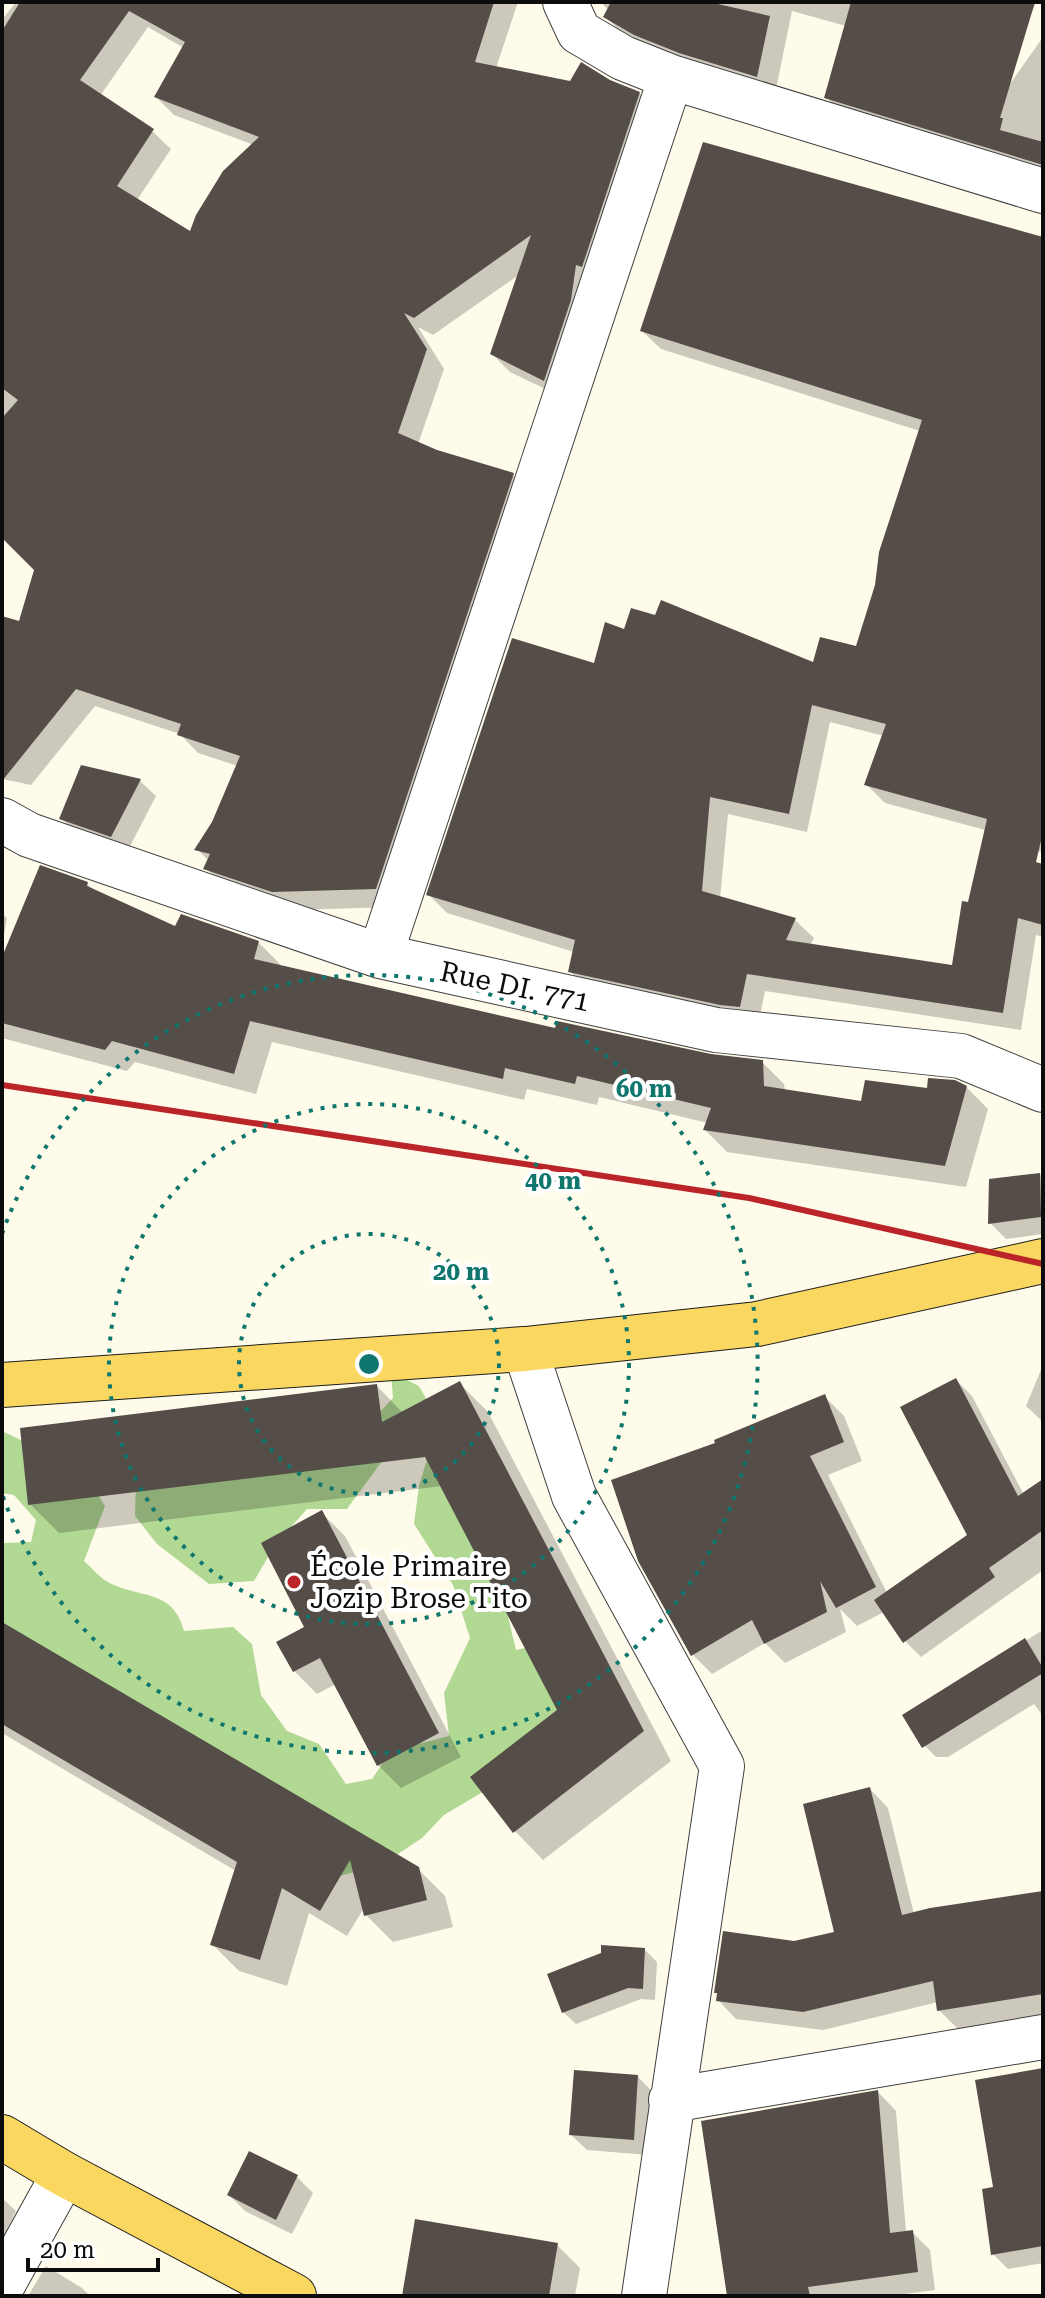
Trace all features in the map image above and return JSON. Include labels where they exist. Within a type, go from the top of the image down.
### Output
[{"type":"main road","points":[[2,1385],[525,1349],[757,1324],[1043,1261]]},
{"type":"main road","points":[[2,2137],[64,2174],[294,2296]]},
{"type":"street","points":[[565,2],[579,32],[623,58],[671,77],[1043,191]]},
{"type":"street","points":[[380,956],[671,77]]},
{"type":"street","name":"Rue DI. 771","points":[[2,820],[29,835],[380,956],[716,1030],[961,1056],[1041,1078]]},
{"type":"street","points":[[525,1349],[574,1496],[722,1766],[644,2296]]},
{"type":"street","points":[[671,2100],[1043,2037]]},
{"type":"street","points":[[2,2286],[64,2174]]},
{"type":"green space","points":[[391,1372],[419,1386],[433,1411],[499,1579],[516,1650],[553,1642],[603,1685],[503,1780],[444,1815],[422,1838],[383,1864],[329,1879],[2,1660],[2,1543],[31,1542],[36,1520],[14,1495],[2,1493],[2,1431],[83,1470],[105,1506],[84,1561],[108,1582],[163,1601],[179,1617],[184,1631],[233,1627],[252,1644],[261,1695],[287,1731],[319,1744],[346,1784],[372,1779],[391,1751],[449,1736],[444,1693],[470,1638],[453,1585],[414,1524],[419,1486],[432,1443],[396,1442],[347,1509],[307,1509],[275,1545],[254,1581],[209,1584],[157,1544],[135,1516],[136,1476],[356,1437],[393,1398]]},
{"type":"building","points":[[20,2],[494,2],[475,62],[570,81],[581,62],[610,80],[640,92],[582,267],[576,265],[571,300],[544,381],[490,354],[531,235],[414,318],[404,313],[427,349],[398,433],[437,450],[514,473],[376,889],[272,892],[203,869],[210,854],[194,850],[212,822],[240,756],[177,735],[181,724],[76,689],[2,781],[2,616],[19,621],[34,570],[2,538],[2,418],[18,400],[2,388],[2,31]],"holes":[[[129,11],[185,42],[154,97],[259,137],[223,171],[196,215],[190,231],[117,186],[154,129],[80,80]]]},
{"type":"building","points":[[611,2],[709,2],[770,16],[757,77],[679,53],[634,35],[603,17]]},
{"type":"building","points":[[851,2],[1035,2],[1000,118],[1003,118],[1000,130],[1043,142],[1043,165],[824,98]]},
{"type":"building","points":[[703,142],[1043,237],[1043,832],[1036,862],[1043,864],[1043,925],[1018,918],[1003,1013],[747,974],[740,1007],[720,1005],[568,972],[575,940],[426,895],[512,638],[594,663],[605,622],[624,629],[631,608],[655,615],[661,600],[813,662],[820,637],[856,646],[875,585],[879,552],[922,420],[640,331]],"holes":[[[812,705],[886,724],[864,785],[987,819],[968,902],[962,901],[952,965],[786,940],[796,918],[702,891],[710,797],[789,814]]]},
{"type":"building","points":[[81,765],[141,779],[111,837],[59,819]]},
{"type":"building","points":[[40,865],[88,882],[87,886],[175,926],[181,914],[259,941],[254,959],[555,1028],[557,1021],[711,1054],[763,1060],[764,1086],[861,1101],[865,1080],[927,1088],[928,1078],[955,1080],[967,1086],[945,1166],[703,1130],[711,1108],[577,1076],[575,1084],[505,1068],[503,1079],[250,1021],[234,1074],[112,1041],[105,1050],[2,1023],[2,957]]},
{"type":"building","points":[[1040,1173],[1041,1217],[988,1224],[989,1179]]},
{"type":"building","points":[[956,1378],[1018,1496],[1043,1479],[1043,1530],[989,1568],[995,1577],[903,1643],[874,1600],[967,1535],[900,1407]]},
{"type":"building","points":[[460,1381],[644,1731],[513,1833],[470,1777],[557,1710],[425,1457],[28,1505],[20,1428],[377,1384],[382,1422]]},
{"type":"building","points":[[825,1394],[844,1442],[810,1456],[876,1587],[836,1608],[820,1581],[827,1612],[764,1644],[752,1620],[691,1656],[638,1561],[611,1480],[715,1443],[714,1440]]},
{"type":"building","points":[[322,1510],[439,1733],[377,1766],[320,1658],[293,1672],[276,1642],[304,1627],[261,1543]]},
{"type":"building","points":[[2,1622],[419,1867],[427,1900],[364,1916],[350,1860],[320,1911],[282,1888],[260,1960],[210,1945],[237,1862],[2,1724]]},
{"type":"building","points":[[1025,1638],[1043,1673],[922,1748],[902,1715]]},
{"type":"building","points":[[870,1787],[902,1915],[1043,1891],[1043,1994],[937,2011],[933,1981],[803,2012],[716,2001],[717,1993],[714,1993],[723,1931],[794,1941],[834,1932],[803,1804]]},
{"type":"building","points":[[601,1945],[645,1948],[643,1989],[628,1988],[562,2013],[547,1974],[601,1953]]},
{"type":"building","points":[[1043,2068],[1043,2246],[991,2255],[982,2189],[993,2187],[975,2080]]},
{"type":"building","points":[[574,2070],[638,2075],[634,2140],[569,2135]]},
{"type":"building","points":[[878,2090],[890,2233],[913,2230],[918,2272],[808,2287],[810,2296],[727,2296],[701,2121]]},
{"type":"building","points":[[249,2151],[298,2175],[276,2220],[227,2195]]},
{"type":"building","points":[[415,2219],[558,2243],[549,2296],[402,2296]]},
{"type":"railway","points":[[2,1085],[749,1198],[1043,1264]]},
{"type":"place","name":"École Primaire Jozip Brose Tito","points":[[294,1582]]}]
